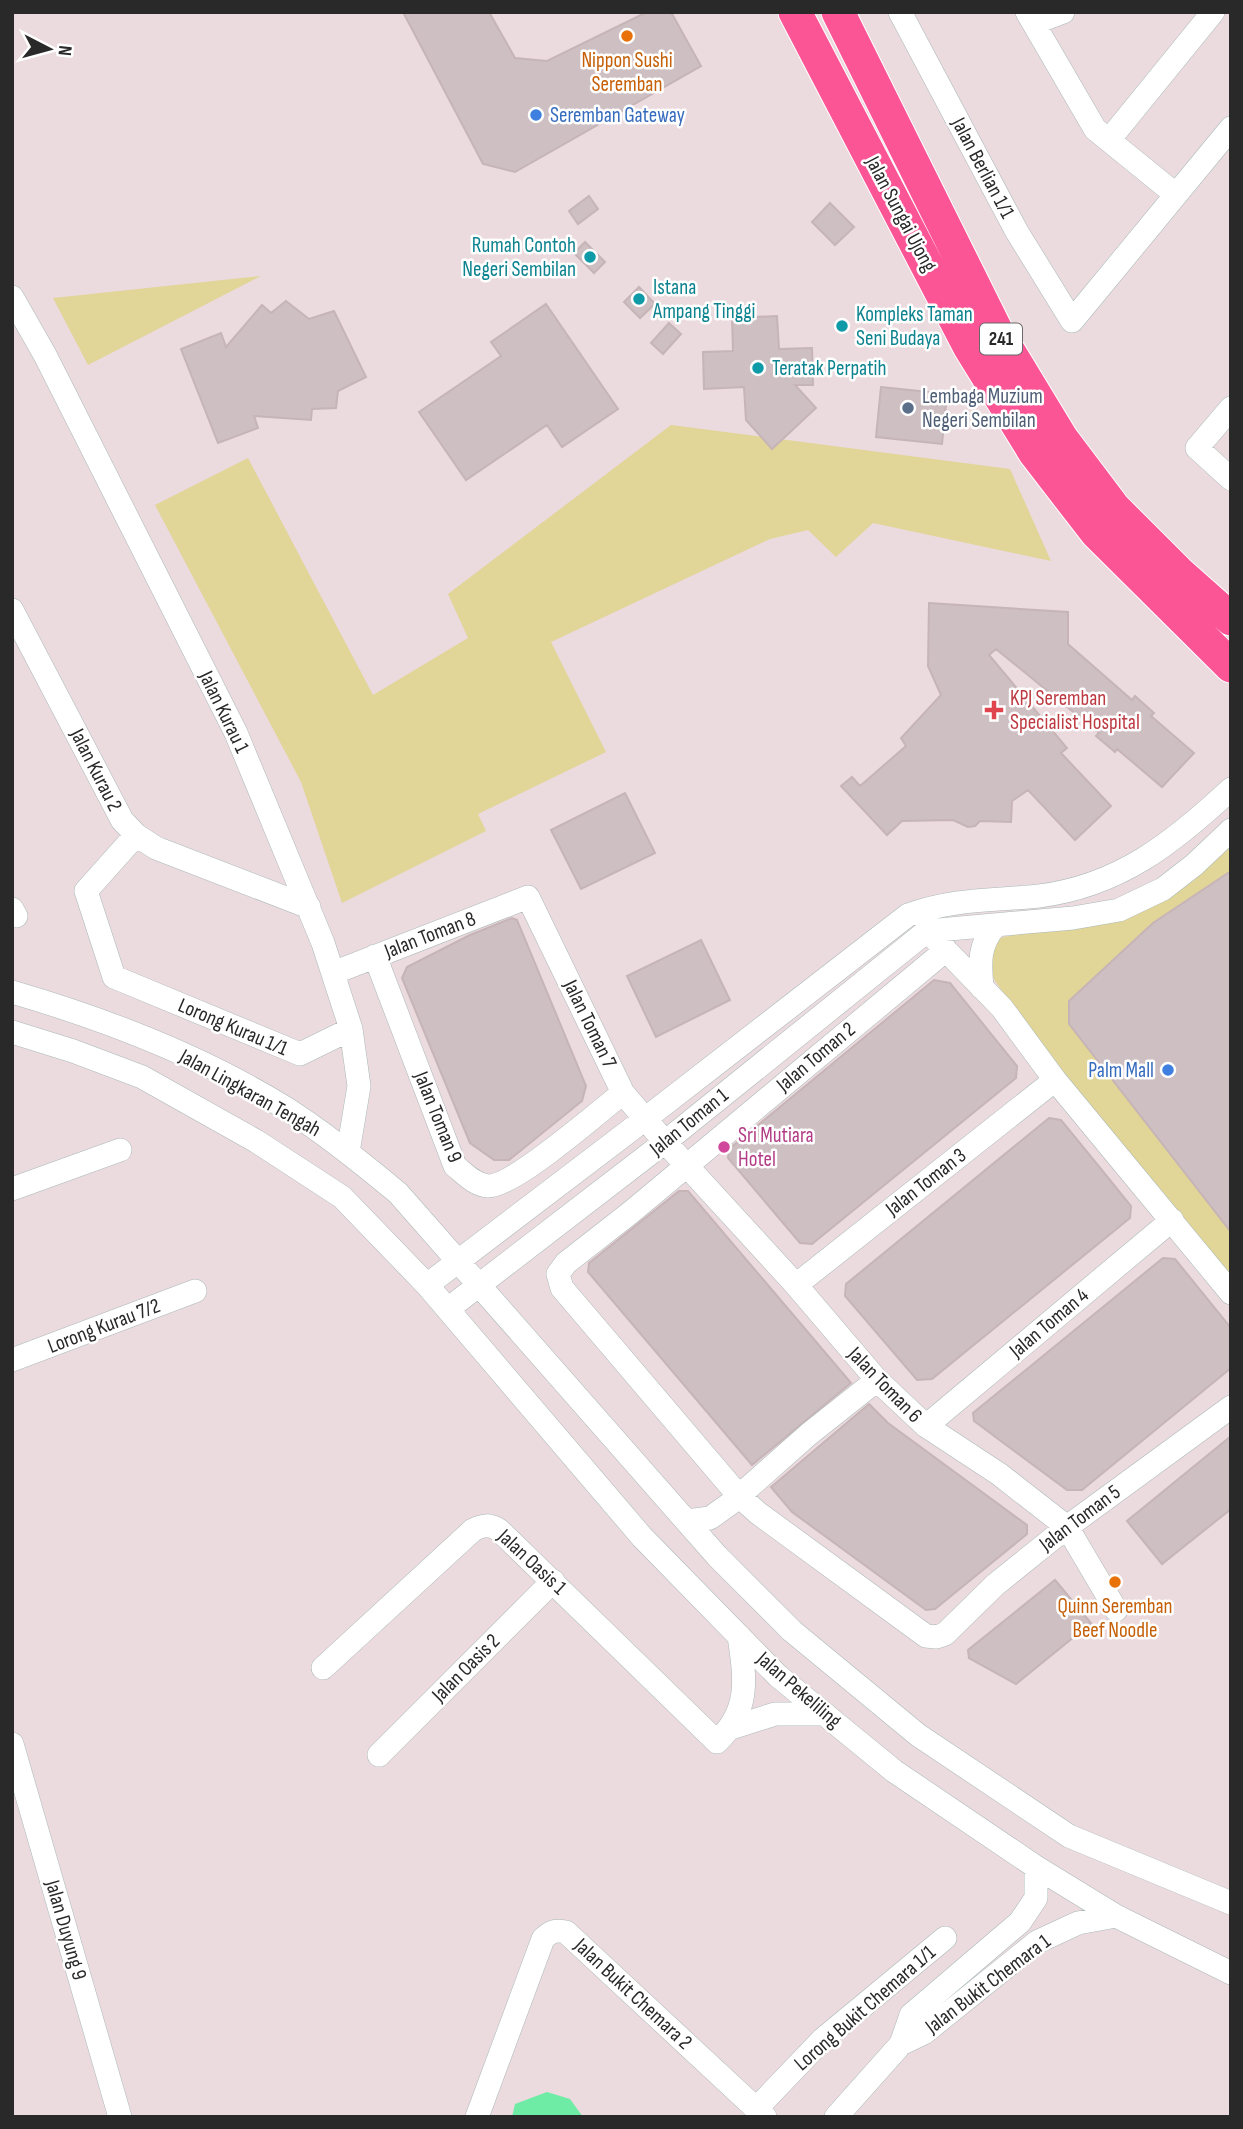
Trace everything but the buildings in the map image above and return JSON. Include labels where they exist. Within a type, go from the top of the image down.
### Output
[{"type":"highway","name":"Jalan Sungai Ujong","points":[[795,12],[969,346],[1035,453],[1096,532],[1224,660]]},
{"type":"highway","name":"Jalan Sungai Ujong","points":[[838,12],[997,332],[1062,439],[1114,508],[1178,572],[1231,619]]},
{"type":"highway","points":[[1224,660],[1231,686]]},
{"type":"street","name":"Jalan Berlian 1/1","points":[[900,12],[1017,232],[1072,321],[1175,194]]},
{"type":"street","points":[[1063,12],[1030,18],[1095,129],[1175,194],[1231,128]]},
{"type":"street","points":[[1108,140],[1213,12]]},
{"type":"street","name":"Jalan Kurau 1","points":[[12,297],[236,733],[309,907],[351,1030],[359,1086],[348,1152]]},
{"type":"street","points":[[1231,408],[1197,448],[1231,479]]},
{"type":"street","name":"Jalan Kurau 2","points":[[12,610],[122,820],[136,835],[156,848],[309,907]]},
{"type":"street","name":"Jalan Toman 1","points":[[427,1285],[908,915],[952,902],[1038,896],[1080,889],[1115,876],[1157,850],[1203,815],[1231,789]]},
{"type":"street","points":[[927,931],[1073,918],[1119,910],[1163,889],[1202,858],[1231,830]]},
{"type":"street","name":"Lorong Kurau 1/1","points":[[136,835],[86,891],[114,977],[300,1054],[351,1030]]},
{"type":"street","name":"Jalan Toman 8","points":[[333,973],[528,897]]},
{"type":"street","name":"Jalan Toman 7","points":[[528,897],[623,1093],[665,1142]]},
{"type":"street","points":[[908,915],[1002,1008],[1055,1080],[1231,1293]]},
{"type":"street","points":[[982,988],[980,950],[988,934],[996,926]]},
{"type":"street","name":"Jalan Toman 1","points":[[447,1309],[665,1142],[927,931]]},
{"type":"street","name":"Jalan Toman 2","points":[[735,1500],[562,1288],[558,1274],[566,1262],[630,1213],[946,950]]},
{"type":"street","name":"Jalan Toman 9","points":[[375,956],[455,1166],[471,1180],[488,1186],[505,1182],[539,1159],[623,1093]]},
{"type":"street","name":"Jalan Lingkaran Tengah","points":[[12,992],[152,1040],[286,1109],[348,1152],[398,1193],[479,1283]]},
{"type":"street","points":[[838,1003],[857,1024]]},
{"type":"street","name":"Jalan Lingkaran Tengah","points":[[12,1032],[142,1077],[256,1141],[342,1197],[447,1309]]},
{"type":"street","name":"Jalan Toman 3","points":[[796,1285],[1055,1080]]},
{"type":"street","name":"Jalan Toman 6","points":[[665,1142],[796,1285],[877,1380],[926,1426],[999,1474],[1067,1527],[1116,1610]]},
{"type":"street","points":[[12,1189],[120,1150]]},
{"type":"street","name":"Jalan Toman 4","points":[[926,1426],[1172,1220]]},
{"type":"street","name":"Jalan Pekeliling","points":[[479,1283],[717,1556],[792,1631],[930,1743],[1069,1836],[1231,1903]]},
{"type":"street","name":"Lorong Kurau 7/2","points":[[12,1360],[195,1291]]},
{"type":"street","name":"Jalan Pekeliling","points":[[447,1309],[642,1537],[778,1676],[894,1771],[1036,1867],[1116,1916],[1231,1973]]},
{"type":"street","points":[[687,1521],[710,1518],[735,1500],[809,1434],[877,1380]]},
{"type":"street","name":"Jalan Toman 5","points":[[735,1500],[758,1513],[926,1636],[936,1637],[945,1634],[995,1584],[1067,1527],[1231,1406]]},
{"type":"street","points":[[717,1556],[720,1524],[735,1500]]},
{"type":"street","name":"Jalan Oasis 1","points":[[323,1668],[473,1530],[491,1525],[553,1581],[717,1742],[732,1728],[775,1714],[825,1714]]},
{"type":"street","name":"Jalan Oasis 2","points":[[379,1755],[553,1581]]},
{"type":"street","points":[[732,1728],[743,1700],[744,1688],[745,1674],[739,1636]]},
{"type":"street","name":"Jalan Duyung 9","points":[[13,1751],[120,2117]]},
{"type":"street","name":"Jalan Bukit Chemara 1","points":[[836,2117],[901,2044],[911,2015],[1020,1922],[1036,1898],[1036,1867]]},
{"type":"street","name":"Jalan Bukit Chemara 1","points":[[901,2044],[924,2033],[1037,1942],[1078,1923],[1116,1916]]},
{"type":"street","name":"Jalan Bukit Chemara 2","points":[[477,2117],[543,1939],[556,1930],[566,1932],[760,2113]]},
{"type":"street","name":"Lorong Bukit Chemara 1/1","points":[[760,2113],[823,2039],[945,1938]]},
{"type":"shaded area","points":[[261,276],[88,365],[53,298]]},
{"type":"shaded area","points":[[671,425],[1010,469],[1051,561],[873,523],[836,557],[808,530],[770,539],[551,642],[606,752],[478,814],[486,831],[342,903],[301,782],[155,505],[248,458],[373,695],[468,638],[448,594]]},
{"type":"shaded area","points":[[1231,842],[1231,871],[1070,1001],[1069,1024],[1231,1232],[1231,1287],[1116,1149],[995,981],[987,964],[995,939],[1131,908]]},
{"type":"shaded area","points":[[547,2092],[570,2099],[583,2117],[512,2117],[515,2104]]},
{"type":"place","name":"Nippon Sushi Seremban","points":[[627,36]]},
{"type":"place","name":"Seremban Gateway","points":[[536,115]]},
{"type":"place","name":"Rumah Contoh Negeri Sembilan","points":[[590,257]]},
{"type":"place","name":"Istana Ampang Tinggi","points":[[639,299]]},
{"type":"place","name":"Kompleks Taman Seni Budaya","points":[[842,326]]},
{"type":"place","name":"Teratak Perpatih","points":[[758,368]]},
{"type":"place","name":"Lembaga Muzium Negeri Sembilan","points":[[908,408]]},
{"type":"place","name":"KPJ Seremban Specialist Hospital","points":[[994,710]]},
{"type":"place","name":"Palm Mall","points":[[1168,1070]]},
{"type":"place","name":"Sri Mutiara Hotel","points":[[724,1147]]},
{"type":"place","name":"Quinn Seremban Beef Noodle","points":[[1115,1582]]}]
